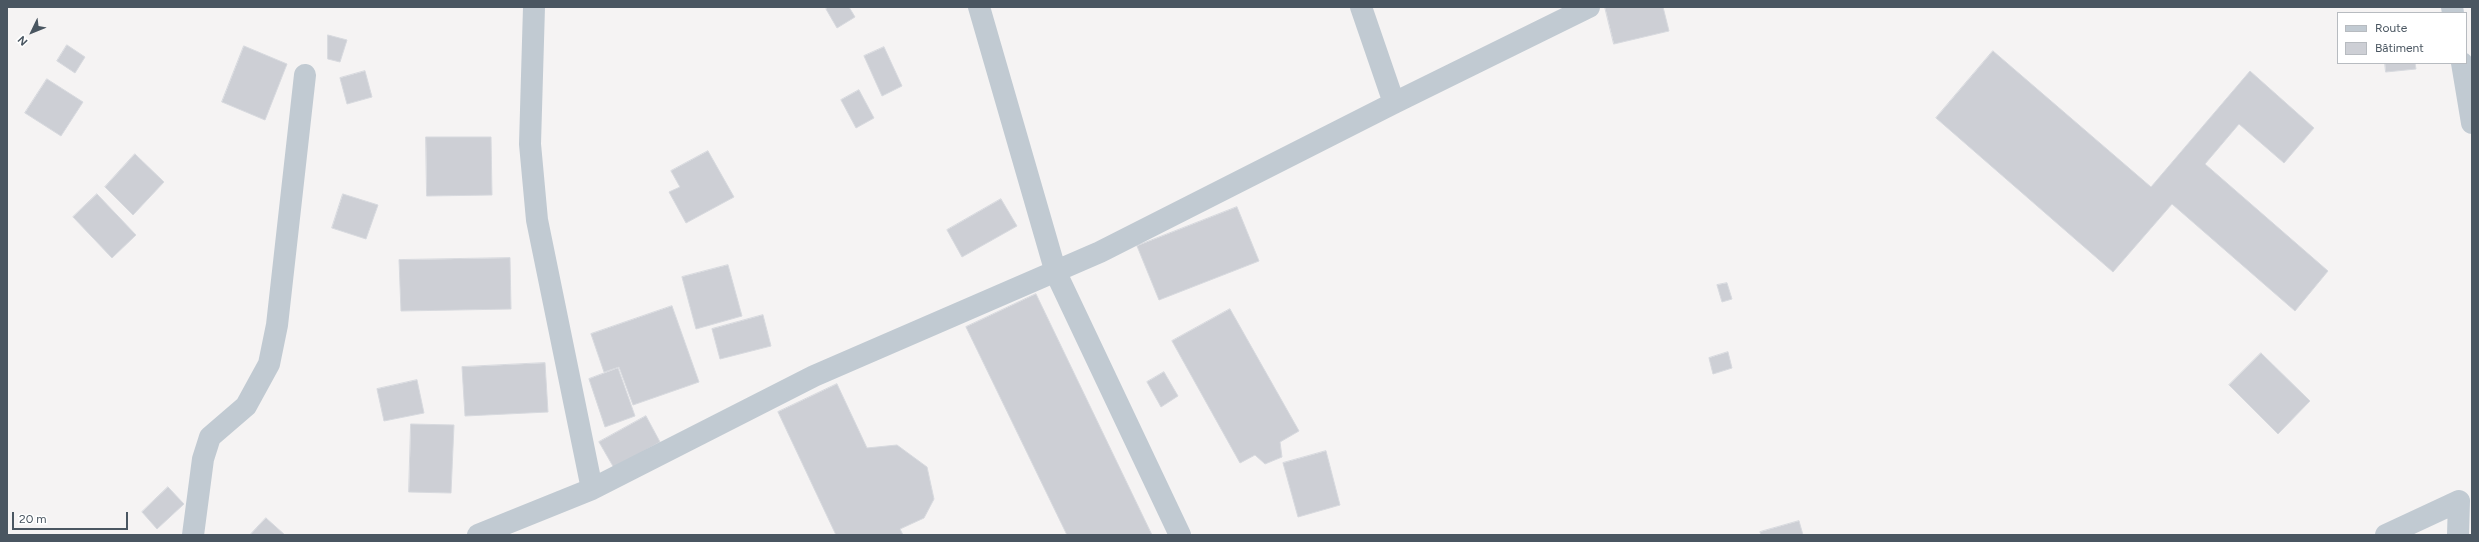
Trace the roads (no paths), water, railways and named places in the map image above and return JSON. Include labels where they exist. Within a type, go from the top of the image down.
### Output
[{"type":"street","points":[[534,7],[530,144],[537,220],[592,489]]},
{"type":"street","points":[[978,7],[1056,272],[1180,535]]},
{"type":"street","points":[[1361,7],[1394,103]]},
{"type":"street","points":[[478,535],[592,489],[814,376],[1056,272],[1589,7]]},
{"type":"street","points":[[2462,64],[2472,123]]},
{"type":"street","points":[[193,535],[203,459],[210,437],[246,406],[270,364],[277,325],[305,75]]},
{"type":"street","points":[[2386,535],[2459,501],[2458,535]]}]
